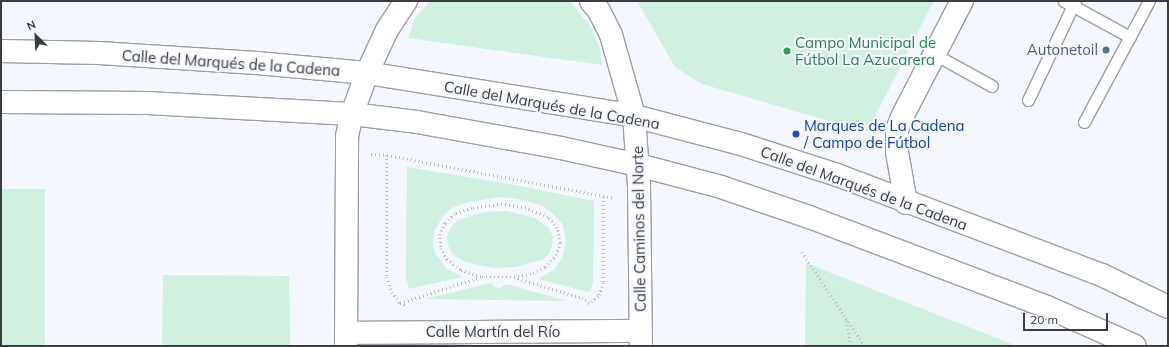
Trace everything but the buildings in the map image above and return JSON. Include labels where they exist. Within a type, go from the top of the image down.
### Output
[{"type":"main road","points":[[346,340],[347,136],[352,114],[366,73],[387,30],[406,1]]},
{"type":"main road","name":"Calle Caminos del Norte","points":[[591,1],[599,11],[612,35],[634,116],[638,165],[641,338]]},
{"type":"main road","points":[[906,203],[897,152],[897,130],[902,117],[962,1]]},
{"type":"main road","name":"Calle del Marqués de la Cadena","points":[[1,51],[99,53],[257,63],[366,73],[634,116],[788,159],[837,175],[906,203],[1102,275],[1168,307]]},
{"type":"main road","points":[[1,102],[147,103],[352,114],[417,122],[499,136],[638,165],[721,187],[809,217],[1047,307],[1135,346]]},
{"type":"main road","name":"Calle Martín del Río","points":[[346,340],[641,338]]},
{"type":"lane","points":[[1084,122],[1149,1]]},
{"type":"lane","points":[[1028,100],[1070,3],[1130,37]]},
{"type":"lane","points":[[934,54],[992,86]]},
{"type":"path","points":[[347,152],[387,155],[603,195],[639,204]]},
{"type":"path","points":[[387,155],[387,277],[392,292],[400,303],[410,307]]},
{"type":"path","points":[[583,306],[590,303],[599,295],[603,282],[603,195]]},
{"type":"path","points":[[400,303],[482,277],[514,277],[545,267],[556,255],[560,243],[557,228],[548,217],[526,208],[502,204],[472,208],[455,214],[445,223],[440,234],[440,248],[447,260],[461,270],[482,277]]},
{"type":"path","points":[[802,252],[865,346]]},
{"type":"path","points":[[514,277],[582,298],[590,303]]},
{"type":"path","points":[[847,321],[851,346]]},
{"type":"green space","points":[[430,1],[570,1],[590,26],[600,48],[602,65],[408,38],[415,18]]},
{"type":"green space","name":"Campo Municipal de Fútbol La Azucarera","points":[[637,1],[934,1],[867,132],[702,84],[675,67]]},
{"type":"green space","points":[[407,167],[510,184],[594,201],[593,282],[590,291],[588,292],[538,279],[554,270],[562,258],[566,240],[562,223],[550,211],[540,205],[518,199],[501,197],[468,202],[452,208],[443,216],[434,232],[433,243],[435,253],[446,268],[462,277],[409,289],[406,277]]},
{"type":"green space","points":[[1,189],[45,189],[45,346],[1,346]]},
{"type":"green space","points":[[507,211],[535,218],[549,228],[553,237],[552,245],[549,254],[542,260],[515,267],[493,268],[465,262],[452,254],[448,245],[447,236],[451,227],[458,220],[484,212]]},
{"type":"green space","points":[[806,263],[1007,342],[1017,346],[805,346]]},
{"type":"green space","points":[[163,275],[289,276],[290,346],[162,346]]},
{"type":"green space","points":[[491,283],[498,289],[506,284],[567,301],[425,299]]},
{"type":"place","name":"Autonetoil","points":[[1106,50]]},
{"type":"place","name":"Campo Municipal de Fútbol La Azucarera","points":[[787,51]]},
{"type":"place","name":"Marques de La Cadena / Campo de Fútbol","points":[[796,134]]}]
